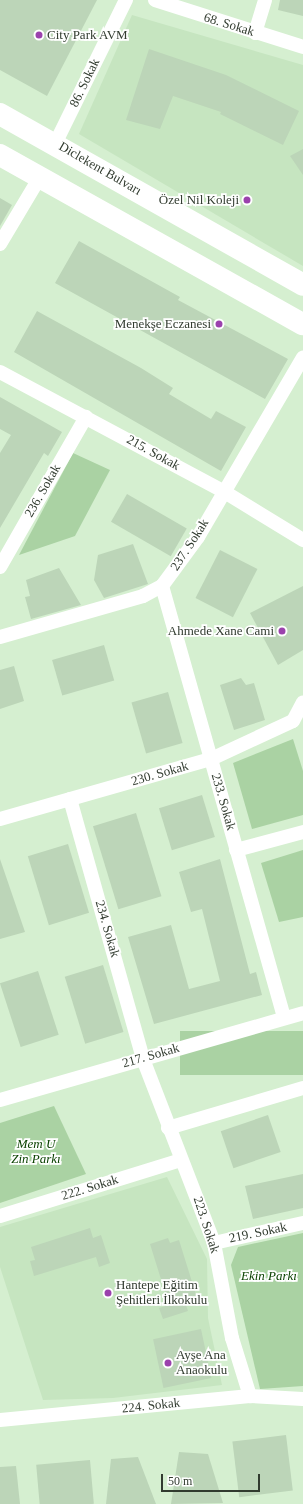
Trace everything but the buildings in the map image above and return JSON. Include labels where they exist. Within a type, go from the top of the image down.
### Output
[{"type":"main road","name":"Diclekent Bulvarı","points":[[0,114],[303,285]]},
{"type":"main road","points":[[0,155],[303,324]]},
{"type":"street","name":"86. Sokak","points":[[55,144],[126,0]]},
{"type":"street","name":"68. Sokak","points":[[155,0],[303,47]]},
{"type":"street","points":[[255,33],[265,0]]},
{"type":"street","points":[[0,244],[40,177]]},
{"type":"street","name":"237. Sokak","points":[[1,633],[143,596],[162,586],[187,553],[303,357]]},
{"type":"street","name":"215. Sokak","points":[[0,372],[86,416],[223,491],[303,540]]},
{"type":"street","name":"236. Sokak","points":[[0,567],[86,416]]},
{"type":"street","name":"233. Sokak","points":[[162,586],[284,1018]]},
{"type":"street","name":"230. Sokak","points":[[0,819],[211,759],[293,721],[303,702]]},
{"type":"street","name":"234. Sokak","points":[[70,799],[143,1059]]},
{"type":"street","points":[[236,850],[303,832]]},
{"type":"street","name":"217. Sokak","points":[[0,1099],[303,1013]]},
{"type":"street","name":"223. Sokak","points":[[143,1059],[168,1128],[214,1243],[232,1338],[250,1396]]},
{"type":"street","points":[[168,1128],[303,1088]]},
{"type":"street","name":"222. Sokak","points":[[0,1216],[181,1160]]},
{"type":"street","name":"219. Sokak","points":[[214,1243],[303,1223]]},
{"type":"street","name":"224. Sokak","points":[[0,1420],[250,1396],[303,1399]]},
{"type":"shaded area","name":"Özel Nil Koleji","points":[[132,15],[303,65],[303,266],[79,134]]},
{"type":"shaded area","name":"Hantepe Eğitim Şehitleri İlkokulu","points":[[167,1177],[207,1259],[208,1318],[222,1385],[113,1398],[43,1400],[0,1267],[0,1227]]},
{"type":"green space","points":[[73,453],[110,470],[75,536],[19,555]]},
{"type":"green space","points":[[293,739],[303,771],[303,815],[252,829],[233,763]]},
{"type":"green space","points":[[303,850],[303,917],[279,922],[261,863]]},
{"type":"green space","points":[[180,1031],[303,1031],[303,1075],[180,1075]]},
{"type":"green space","name":"Mem U Zin Parkı","points":[[54,1106],[86,1174],[0,1203],[0,1123]]},
{"type":"green space","name":"Ekin Parkı","points":[[303,1233],[303,1386],[260,1389],[231,1265],[238,1247]]},
{"type":"place","name":"City Park AVM","points":[[39,35]]},
{"type":"place","name":"Özel Nil Koleji","points":[[247,200]]},
{"type":"place","name":"Menekşe Eczanesi","points":[[219,324]]},
{"type":"place","name":"Ahmede Xane Cami","points":[[282,631]]},
{"type":"place","name":"Hantepe Eğitim Şehitleri İlkokulu","points":[[108,1293]]},
{"type":"place","name":"Ayşe Ana Anaokulu","points":[[168,1363]]}]
